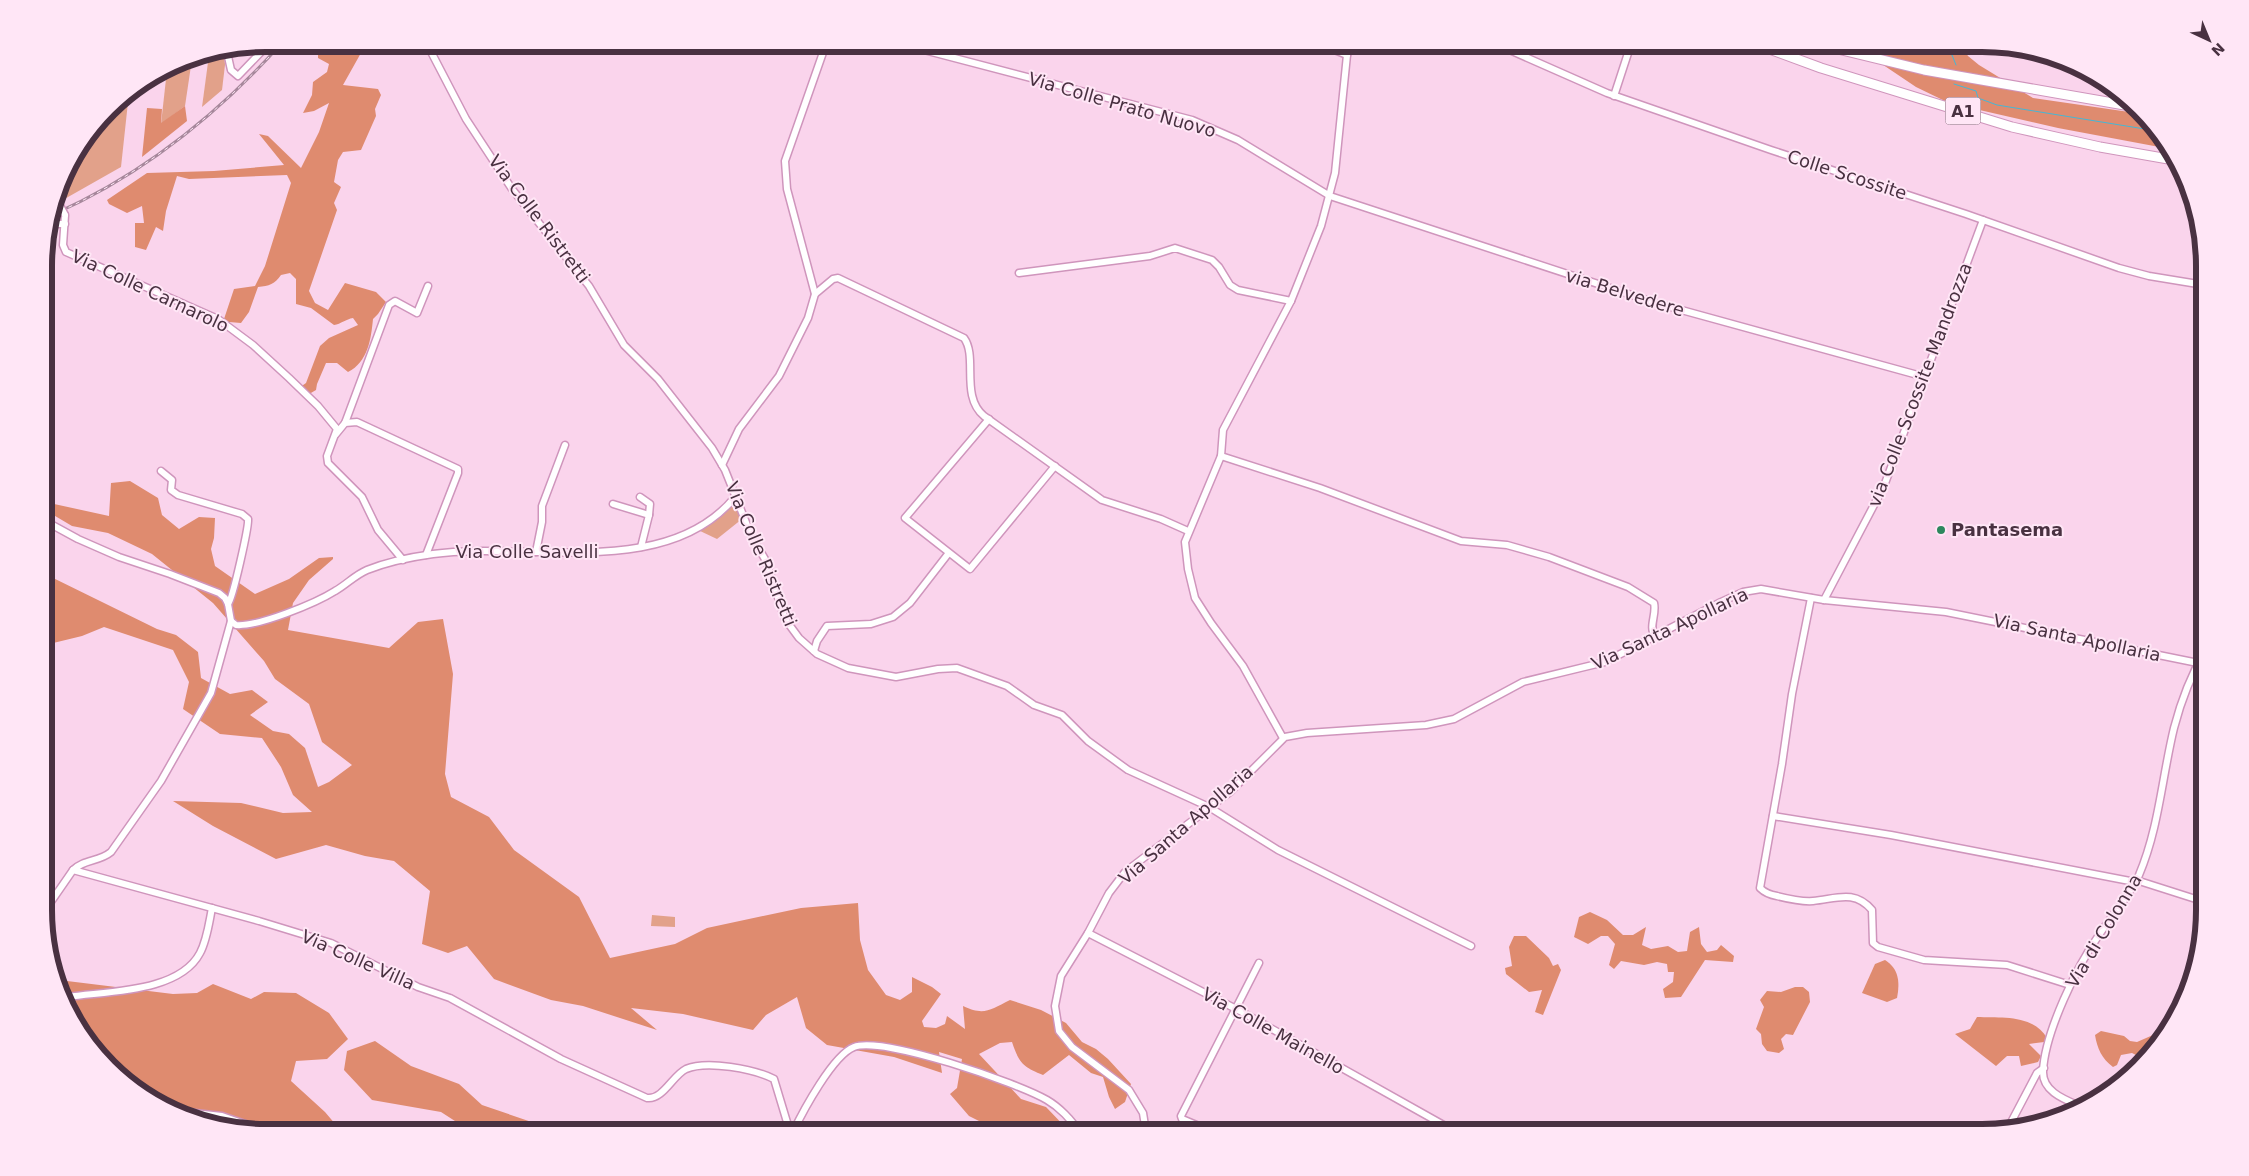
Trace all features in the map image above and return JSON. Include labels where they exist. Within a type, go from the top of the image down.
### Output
[{"type":"highway","name":"A1","points":[[1778,52],[1821,68],[2012,127],[2100,147],[2167,159]]},
{"type":"highway","name":"A1","points":[[1850,52],[1924,70],[2122,105]]},
{"type":"street","points":[[228,56],[231,70],[238,76],[261,52]]},
{"type":"street","name":"Via Colle Ristretti","points":[[431,52],[466,120],[512,189],[589,286],[624,345],[658,379],[712,448],[733,487],[735,497],[751,535],[766,561],[785,619],[799,638],[814,651],[848,668],[896,678],[947,668],[957,668],[1007,686],[1034,706],[1062,715],[1088,741],[1128,770],[1210,807],[1278,850],[1471,946]]},
{"type":"street","points":[[722,465],[739,429],[780,376],[808,318],[815,294],[787,189],[785,161],[823,52]]},
{"type":"street","name":"Via Colle Prato Nuovo","points":[[931,52],[1204,125],[1238,140],[1330,196]]},
{"type":"street","points":[[1340,52],[1347,55]]},
{"type":"street","points":[[1283,738],[1243,666],[1195,598],[1185,550],[1188,531],[1221,456],[1223,430],[1291,300],[1321,226],[1330,196],[1336,164],[1348,52]]},
{"type":"street","name":"Colle Scossite","points":[[1514,52],[1614,96],[1983,220],[2119,268],[2149,276],[2197,284]]},
{"type":"street","points":[[1614,96],[1628,52]]},
{"type":"street","name":"via Belvedere","points":[[1330,196],[1656,303],[1925,377]]},
{"type":"street","points":[[57,224],[65,224],[65,215],[61,207]]},
{"type":"street","name":"via Colle Scossite Mandrozza","points":[[1824,600],[1884,486],[1983,220]]},
{"type":"street","name":"Via Colle Carnarolo","points":[[65,224],[63,245],[66,252],[218,319],[253,345],[290,378],[336,428],[335,435]]},
{"type":"street","points":[[1019,274],[1150,256],[1175,248],[1212,260],[1220,267],[1230,285],[1238,290],[1291,300]]},
{"type":"street","points":[[815,294],[833,279],[838,278],[960,335],[968,346],[969,373],[976,405],[980,413],[1102,500],[1161,519],[1188,531]]},
{"type":"street","points":[[403,560],[382,536],[362,497],[329,465],[327,456],[335,435],[346,423],[389,305],[395,301],[417,313],[428,286]]},
{"type":"street","points":[[989,419],[905,518],[948,554],[970,569],[1055,466]]},
{"type":"street","points":[[346,423],[351,421],[361,423],[458,469],[426,555]]},
{"type":"street","points":[[536,552],[542,522],[542,506],[565,445]]},
{"type":"street","points":[[1221,456],[1328,491],[1461,541],[1512,546],[1549,557],[1628,587],[1654,603],[1652,630],[1655,636]]},
{"type":"street","points":[[161,472],[173,481],[171,490],[178,495],[242,514],[248,519],[248,530],[232,596],[228,604]]},
{"type":"street","points":[[640,496],[650,504],[641,547]]},
{"type":"street","name":"Via Colle Savelli","points":[[231,621],[236,625],[246,625],[306,606],[334,592],[367,570],[426,555],[474,549],[598,552],[641,547],[693,530],[708,522],[735,497]]},
{"type":"street","points":[[612,504],[648,515]]},
{"type":"street","points":[[52,525],[81,541],[119,557],[219,593],[228,604],[231,621],[212,693],[161,781],[111,852],[100,859],[82,863],[73,870],[52,900]]},
{"type":"street","points":[[814,651],[817,641],[827,626],[884,622],[898,615],[910,603],[948,554]]},
{"type":"street","name":"Via Santa Apollaria","points":[[1145,1124],[1143,1113],[1129,1090],[1072,1048],[1058,1027],[1056,1001],[1061,976],[1108,896],[1125,872],[1237,785],[1283,738],[1307,732],[1426,725],[1454,720],[1523,682],[1565,671],[1595,666],[1721,602],[1751,590],[1770,589],[1824,600],[1962,615],[2197,663]]},
{"type":"street","points":[[1811,598],[1792,694],[1782,764],[1759,885],[1762,891],[1778,897],[1800,900],[1818,900],[1844,895],[1852,897],[1872,910],[1873,943],[1878,947],[1924,960],[2004,964],[2070,985]]},
{"type":"street","name":"Via di Colonna","points":[[2044,1068],[2052,1032],[2070,985],[2090,948],[2136,881],[2152,835],[2174,727],[2197,666]]},
{"type":"street","points":[[1772,816],[1891,835],[2136,881],[2197,900]]},
{"type":"street","name":"Via Colle Villa","points":[[73,870],[331,943],[418,987],[450,998],[561,1059],[647,1098],[656,1096],[684,1070],[695,1066],[720,1066],[761,1073],[774,1079],[788,1124]]},
{"type":"street","points":[[71,996],[153,985],[176,975],[191,964],[200,952],[212,908]]},
{"type":"street","name":"Via Colle Mainello","points":[[1088,933],[1235,1009],[1442,1124]]},
{"type":"street","points":[[1194,1124],[1182,1119],[1181,1116],[1259,963]]},
{"type":"street","points":[[796,1124],[832,1066],[849,1050],[867,1044],[893,1048],[960,1066],[1018,1087],[1052,1104],[1072,1124]]},
{"type":"street","points":[[2044,1068],[2044,1078],[2052,1091],[2074,1102]]},
{"type":"street","points":[[2011,1122],[2037,1073],[2044,1068]]},
{"type":"street","points":[[203,1114],[241,1122]]},
{"type":"shaded area","points":[[318,52],[362,52],[343,85],[378,89],[381,95],[375,109],[376,116],[361,150],[343,152],[338,160],[334,182],[341,187],[334,203],[337,210],[309,291],[315,303],[328,310],[345,283],[376,292],[386,302],[373,319],[367,349],[355,368],[348,372],[337,363],[326,363],[316,390],[304,397],[296,390],[306,383],[320,346],[329,338],[358,325],[353,318],[334,325],[311,308],[296,304],[296,279],[290,273],[281,275],[271,284],[258,287],[249,312],[241,323],[229,322],[224,319],[234,289],[255,286],[265,266],[291,183],[287,175],[189,179],[177,176],[166,211],[163,231],[156,227],[146,250],[135,247],[135,223],[144,223],[142,206],[127,213],[109,204],[107,200],[147,173],[214,171],[284,165],[259,134],[268,136],[301,168],[319,132],[329,103],[314,111],[303,113],[312,95],[313,82],[327,72],[329,64],[318,58]]},
{"type":"shaded area","points":[[1864,52],[1965,52],[1979,65],[2033,98],[2131,112],[2159,147],[2058,128],[1949,103],[1916,87]]},
{"type":"shaded area","points":[[224,57],[222,90],[202,107],[208,61]]},
{"type":"shaded area","points":[[191,67],[185,106],[161,124],[166,78]]},
{"type":"shaded area","points":[[128,104],[121,167],[64,200],[81,160],[106,125]]},
{"type":"shaded area","points":[[185,106],[187,121],[142,157],[147,108],[162,109],[161,123]]},
{"type":"shaded area","points":[[130,481],[158,498],[162,515],[179,529],[199,517],[215,518],[214,538],[211,549],[215,566],[255,594],[289,579],[319,558],[333,557],[309,580],[293,603],[288,630],[389,648],[418,622],[443,619],[453,674],[445,774],[451,797],[489,817],[514,850],[579,897],[610,958],[675,944],[707,928],[801,908],[858,903],[860,940],[868,970],[886,995],[900,1000],[912,992],[912,977],[941,994],[922,1021],[924,1027],[936,1028],[945,1024],[947,1016],[965,1029],[963,1006],[976,1011],[982,1011],[997,1007],[1010,1000],[1041,1010],[1066,1023],[1082,1042],[1096,1049],[1108,1059],[1131,1084],[1125,1102],[1115,1109],[1103,1077],[1091,1073],[1069,1055],[1043,1075],[1026,1067],[1017,1055],[1012,1042],[1000,1043],[979,1054],[1021,1099],[1046,1107],[1062,1124],[985,1124],[969,1116],[950,1094],[957,1088],[962,1059],[939,1052],[942,1073],[894,1057],[827,1045],[806,1028],[797,997],[766,1015],[753,1030],[683,1014],[631,1008],[657,1030],[583,1006],[551,1000],[494,979],[467,946],[448,953],[422,944],[430,891],[394,861],[365,856],[326,845],[276,859],[213,826],[173,801],[241,803],[283,813],[312,812],[293,795],[281,767],[262,738],[220,734],[183,709],[189,682],[173,650],[104,627],[82,636],[52,643],[52,577],[157,629],[176,635],[198,652],[201,678],[230,694],[252,690],[268,702],[250,715],[273,731],[289,734],[305,748],[318,787],[329,782],[352,765],[322,742],[309,704],[275,679],[264,661],[213,603],[152,554],[108,533],[72,526],[52,514],[52,504],[109,516],[111,483]]},
{"type":"shaded area","points":[[735,502],[742,519],[717,539],[698,530]]},
{"type":"shaded area","points":[[1590,912],[1607,920],[1623,935],[1633,935],[1646,927],[1642,945],[1651,949],[1668,946],[1678,952],[1687,951],[1690,932],[1699,927],[1701,944],[1707,952],[1717,950],[1721,945],[1734,956],[1733,962],[1705,960],[1681,997],[1665,998],[1663,989],[1673,982],[1674,972],[1668,972],[1667,964],[1657,962],[1644,965],[1621,961],[1614,969],[1609,965],[1615,944],[1608,936],[1601,936],[1588,944],[1574,937],[1579,917]]},
{"type":"shaded area","points":[[652,915],[675,917],[675,927],[651,926]]},
{"type":"shaded area","points":[[1514,936],[1526,936],[1549,958],[1553,966],[1558,964],[1561,970],[1543,1015],[1535,1012],[1542,990],[1529,992],[1506,974],[1505,968],[1512,966],[1509,947]]},
{"type":"shaded area","points":[[1885,960],[1893,967],[1898,981],[1897,998],[1887,1002],[1862,993],[1875,964]]},
{"type":"shaded area","points":[[65,982],[173,994],[197,993],[213,984],[251,999],[264,992],[296,993],[329,1013],[348,1039],[327,1059],[296,1061],[291,1081],[335,1124],[251,1123],[216,1112],[192,1110],[160,1095],[136,1079],[106,1051],[81,1016]]},
{"type":"shaded area","points":[[1795,987],[1803,987],[1809,992],[1810,1002],[1793,1035],[1786,1034],[1781,1039],[1784,1049],[1779,1053],[1767,1051],[1762,1044],[1761,1034],[1756,1029],[1764,1007],[1760,1000],[1767,991],[1781,992]]},
{"type":"shaded area","points":[[1977,1017],[2025,1021],[2041,1030],[2047,1038],[2044,1042],[2029,1044],[2041,1056],[2038,1062],[2021,1066],[2019,1056],[2007,1056],[1996,1066],[1955,1034],[1970,1029]]},
{"type":"shaded area","points":[[2101,1031],[2124,1036],[2130,1041],[2137,1042],[2155,1035],[2138,1056],[2132,1053],[2121,1055],[2117,1065],[2113,1067],[2103,1057],[2095,1035]]},
{"type":"shaded area","points":[[375,1041],[411,1066],[459,1084],[482,1105],[538,1124],[460,1124],[441,1112],[372,1100],[344,1070],[347,1051]]},
{"type":"waterway","points":[[1945,52],[1952,55],[1956,65]]},
{"type":"waterway","points":[[1954,84],[1976,91],[1978,98],[1997,105],[2147,129]]},
{"type":"railway","points":[[60,211],[118,181],[148,162],[204,119],[231,95],[273,52]]},
{"type":"place","name":"Pantasema","points":[[1941,530]]}]
